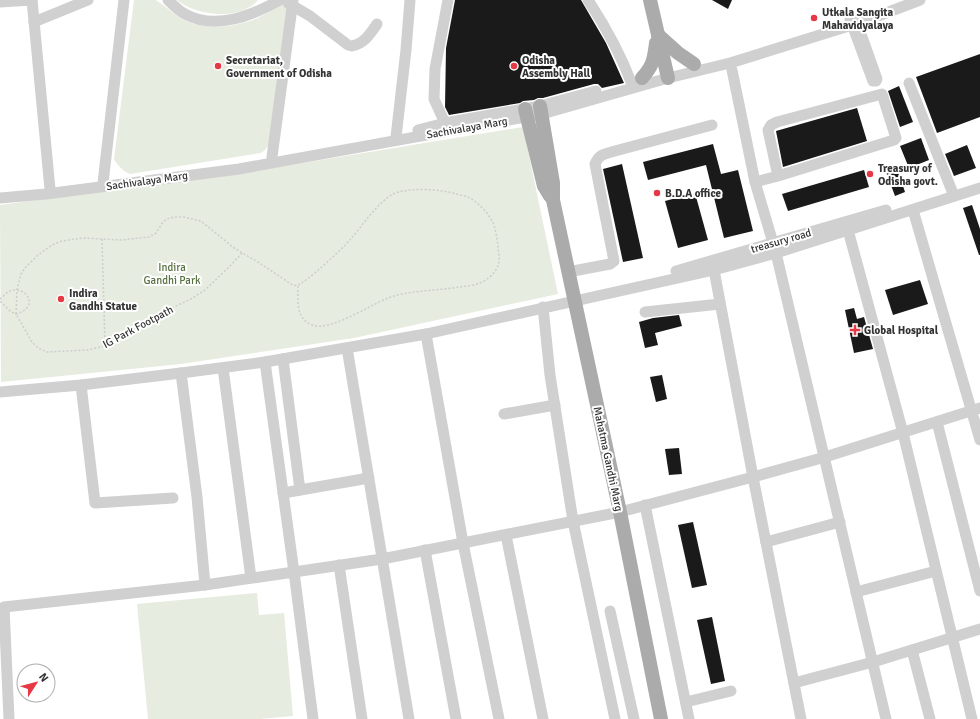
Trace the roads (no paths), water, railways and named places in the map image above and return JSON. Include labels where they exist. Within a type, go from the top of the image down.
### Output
[{"type":"main road","points":[[650,0],[667,75]]},
{"type":"main road","points":[[636,80],[650,70],[653,63],[658,35]]},
{"type":"main road","points":[[658,35],[678,53],[694,64]]},
{"type":"main road","name":"Mahatma Gandhi Marg","points":[[541,110],[553,183],[553,200],[568,272],[578,299],[661,719]]},
{"type":"main road","name":"Mahatma Gandhi Marg","points":[[526,113],[544,186],[553,200]]},
{"type":"street","points":[[0,2],[32,0],[50,189]]},
{"type":"street","points":[[34,22],[64,5],[88,0]]},
{"type":"street","points":[[103,184],[124,0]]},
{"type":"street","points":[[168,0],[185,14],[196,19],[210,21],[227,21],[248,15],[281,0],[293,3],[348,45],[352,46],[363,42],[377,24]]},
{"type":"street","points":[[396,137],[410,0]]},
{"type":"street","points":[[588,0],[601,19],[622,60],[636,80]]},
{"type":"street","name":"Sachivalaya Marg","points":[[0,198],[46,194],[240,169],[541,110],[667,75],[694,64],[853,21],[900,0]]},
{"type":"street","name":"Sachivalaya Marg","points":[[541,110],[636,80],[730,63],[920,0]]},
{"type":"street","points":[[445,123],[434,99],[434,92],[435,69],[450,2]]},
{"type":"street","points":[[272,157],[293,3]]},
{"type":"street","points":[[756,182],[894,140],[896,138],[882,94],[876,81],[877,79],[853,21]]},
{"type":"street","points":[[732,70],[756,182],[775,248],[886,719]]},
{"type":"street","points":[[909,83],[953,194]]},
{"type":"street","points":[[778,176],[768,130],[771,125],[777,122],[882,94]]},
{"type":"street","name":"Sachivalaya Marg","points":[[0,193],[103,184],[396,137],[445,123],[526,113]]},
{"type":"street","points":[[568,272],[610,264],[614,261],[595,164],[598,158],[615,151],[712,125]]},
{"type":"street","name":"treasury road","points":[[578,299],[775,248],[953,194],[980,183]]},
{"type":"street","points":[[0,392],[81,385],[224,368],[426,334],[714,270],[775,248],[848,230],[913,210],[953,194],[980,188]]},
{"type":"street","points":[[913,210],[976,410],[980,440]]},
{"type":"street","points":[[848,230],[903,433],[970,719]]},
{"type":"street","points":[[714,270],[801,719]]},
{"type":"street","points":[[646,312],[720,304]]},
{"type":"street","points":[[543,307],[555,405],[573,521],[615,719]]},
{"type":"street","points":[[426,334],[463,543],[499,719]]},
{"type":"street","points":[[347,348],[409,719]]},
{"type":"street","points":[[283,359],[300,490]]},
{"type":"street","points":[[265,362],[313,719]]},
{"type":"street","points":[[224,368],[251,578]]},
{"type":"street","points":[[182,373],[197,497],[205,585]]},
{"type":"street","points":[[81,385],[94,503],[173,498]]},
{"type":"street","points":[[504,414],[555,405]]},
{"type":"street","points":[[9,719],[1,607],[205,585],[382,559],[620,512],[825,457],[976,410]]},
{"type":"street","points":[[937,422],[980,591]]},
{"type":"street","points":[[283,493],[369,478]]},
{"type":"street","points":[[645,505],[689,719]]},
{"type":"street","points":[[766,542],[840,522]]},
{"type":"street","points":[[506,535],[543,719]]},
{"type":"street","points":[[425,550],[456,719]]},
{"type":"street","points":[[339,565],[362,719]]},
{"type":"street","points":[[856,592],[936,571]]},
{"type":"street","points":[[610,610],[634,719]]},
{"type":"street","points":[[794,683],[873,662],[980,630]]},
{"type":"street","points":[[912,650],[930,719]]},
{"type":"street","points":[[686,702],[731,691]]},
{"type":"place","name":"Utkala Sangita Mahavidyalaya","points":[[814,18]]},
{"type":"place","name":"Secretariat, Government of Odisha","points":[[218,66]]},
{"type":"place","name":"Odisha Assembly Hall","points":[[514,66]]},
{"type":"place","name":"Treasury of Odisha govt.","points":[[870,174]]},
{"type":"place","name":"B.D.A office","points":[[657,193]]},
{"type":"place","name":"Indira Gandhi Statue","points":[[61,299]]},
{"type":"place","name":"Global Hospital","points":[[855,330]]},
{"type":"park label","name":"Indira Gandhi Park","points":[[172,273]]}]
